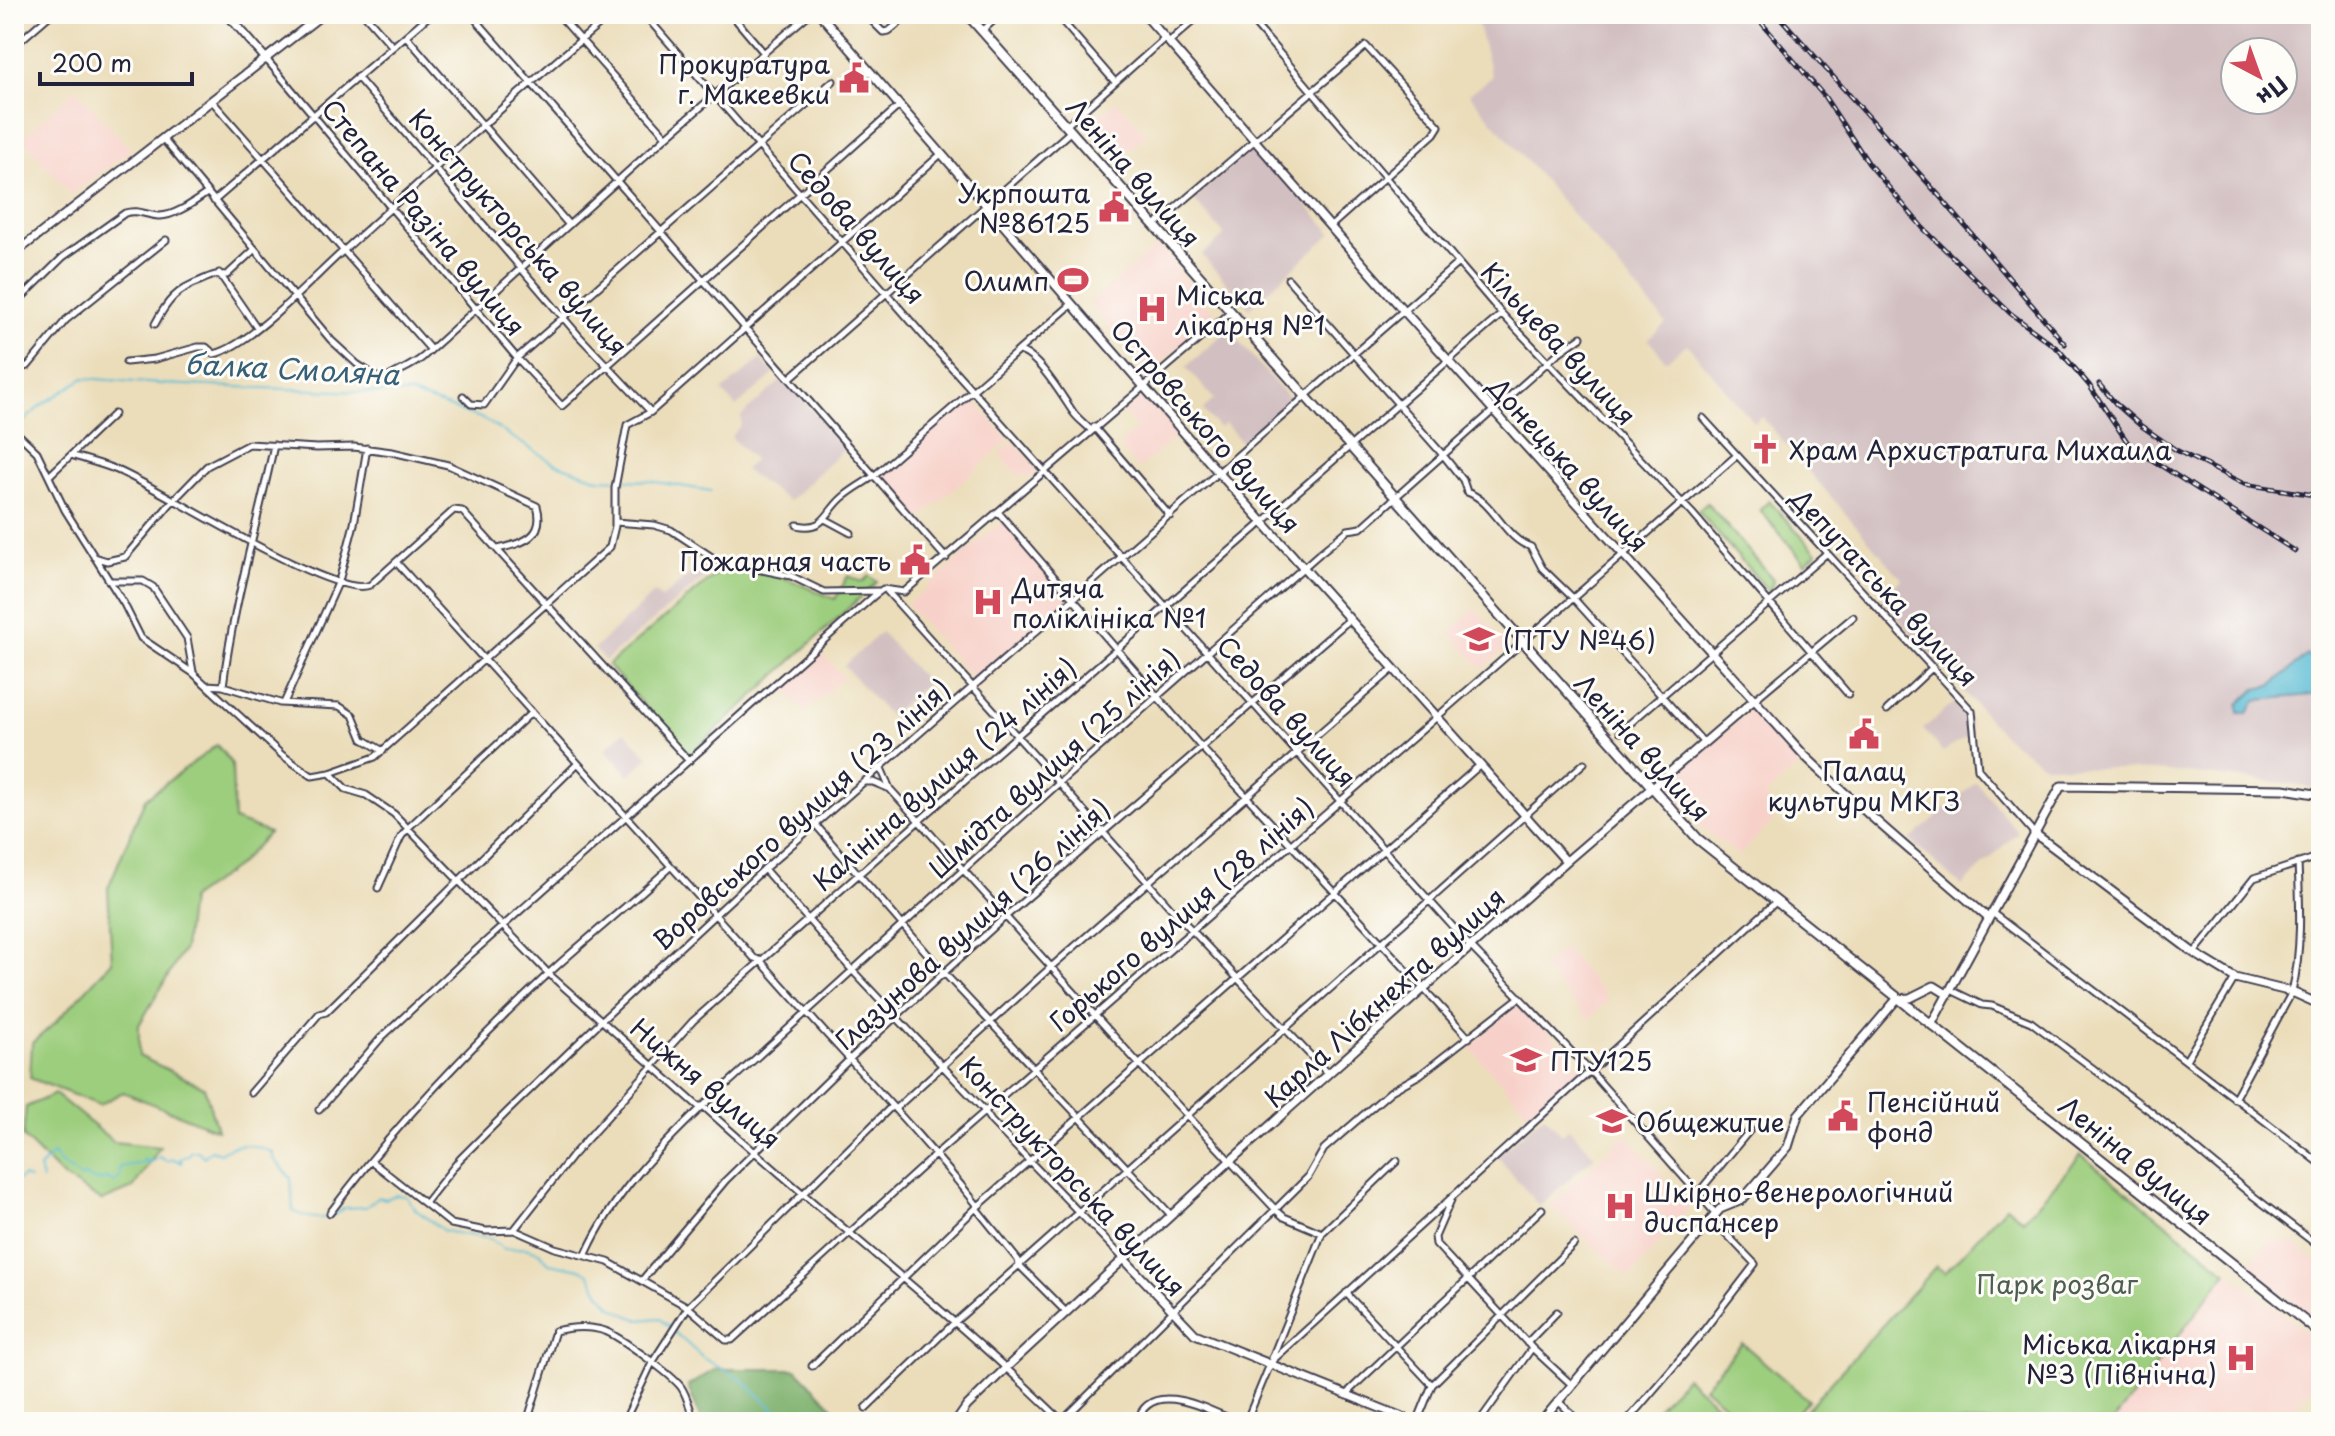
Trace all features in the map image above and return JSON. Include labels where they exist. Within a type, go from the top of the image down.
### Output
[{"type":"main road","name":"Леніна вулиця","points":[[967,14],[1698,839],[2321,1334]]},
{"type":"street","points":[[14,46],[51,14]]},
{"type":"street","name":"Степана Разіна вулиця","points":[[227,14],[517,358],[562,406],[607,366]]},
{"type":"street","points":[[14,254],[323,14]]},
{"type":"street","points":[[364,14],[393,47]]},
{"type":"street","points":[[214,201],[431,14]]},
{"type":"street","points":[[471,14],[946,558]]},
{"type":"street","points":[[558,14],[666,137]]},
{"type":"street","points":[[126,362],[155,359],[198,347],[218,353],[257,328],[612,14]]},
{"type":"street","name":"Седова вулиця","points":[[644,14],[972,389],[1384,850],[1471,947],[1591,1072],[1698,1193],[1755,1264],[1698,1338],[1626,1422]]},
{"type":"street","points":[[731,14],[764,53]]},
{"type":"street","points":[[163,139],[331,340],[357,364],[383,381],[395,371],[411,367],[666,137],[809,14]]},
{"type":"street","name":"Островського вулиця","points":[[820,14],[1218,472],[1566,861]]},
{"type":"street","points":[[865,14],[883,32],[889,31],[910,14]]},
{"type":"street","points":[[982,31],[1001,14]]},
{"type":"street","points":[[1056,14],[1115,82]]},
{"type":"street","name":"Донецька вулиця","points":[[1144,14],[1493,411],[1755,699],[1847,796],[1990,915]]},
{"type":"street","points":[[790,378],[986,205],[1115,82],[1201,14]]},
{"type":"street","name":"Кільцева вулиця","points":[[1246,14],[1502,314],[1683,503],[1848,694]]},
{"type":"street","points":[[406,36],[569,225]]},
{"type":"street","points":[[1154,226],[1366,46],[1439,126],[1434,134],[1330,227]]},
{"type":"street","name":"Конструкторська вулиця","points":[[357,77],[562,316],[651,412]]},
{"type":"street","points":[[463,396],[471,404],[484,405],[517,358],[562,316],[833,81]]},
{"type":"street","points":[[212,101],[430,349]]},
{"type":"street","points":[[607,366],[899,106]]},
{"type":"street","points":[[14,430],[33,445],[65,510],[124,604],[141,638],[193,673],[282,755],[312,776],[330,773],[375,757],[383,751],[610,547],[615,522],[615,488],[627,425],[651,412],[942,154]]},
{"type":"street","points":[[14,305],[63,257],[125,213],[136,211],[161,217],[207,193]]},
{"type":"street","points":[[14,369],[28,366],[66,320],[166,240]]},
{"type":"street","points":[[155,324],[167,302],[178,291],[219,273],[227,275],[255,249]]},
{"type":"street","name":"Воровського вулиця (23 лiнiя)","points":[[426,1202],[460,1159],[601,1021],[764,869],[1458,263]]},
{"type":"street","points":[[219,273],[257,328]]},
{"type":"street","points":[[1288,279],[1443,455],[1463,480],[1467,492],[1479,496],[1520,544],[1531,547],[1542,568],[1574,599],[1704,743]]},
{"type":"street","points":[[797,525],[809,527],[825,519],[841,499],[874,476],[1072,304]]},
{"type":"street","points":[[615,522],[654,525],[671,530],[718,561],[791,576],[824,592],[904,592],[1231,312]]},
{"type":"street","name":"Калініна вулиця (24 лiнiя)","points":[[514,1230],[572,1156],[693,1021],[1502,314]]},
{"type":"street","name":"Шмідта вулиця (25 лiнiя)","points":[[586,1254],[614,1204],[673,1134],[703,1106],[1058,784],[1304,568],[1348,530],[1361,528],[1546,363],[1581,337]]},
{"type":"street","points":[[1012,354],[1020,350],[1034,358],[1066,398],[1073,413],[1093,428],[1170,516]]},
{"type":"street","points":[[49,476],[114,414]]},
{"type":"street","name":"Депутатська вулиця","points":[[1703,418],[1972,711],[1978,769],[2034,833],[2194,953],[2235,978],[2292,992],[2321,1005]]},
{"type":"street","points":[[94,557],[107,561],[125,557],[207,466],[249,444],[367,448],[448,465],[537,506],[540,517],[532,537],[498,549]]},
{"type":"street","points":[[223,686],[236,606],[274,445]]},
{"type":"street","points":[[284,703],[339,582],[354,524],[367,448]]},
{"type":"street","points":[[71,455],[118,470],[253,543],[339,582],[363,589],[458,509],[548,602],[689,761]]},
{"type":"street","name":"Горького вулиця (28 лiнiя)","points":[[688,1307],[726,1340],[732,1340],[936,1154],[1736,456]]},
{"type":"street","points":[[998,512],[1201,747],[1469,1038]]},
{"type":"street","points":[[825,519],[851,533]]},
{"type":"street","points":[[1620,732],[1827,553]]},
{"type":"street","points":[[396,562],[670,867],[754,958],[760,960],[936,1154],[1019,1265],[1066,1312]]},
{"type":"street","points":[[109,581],[143,581],[153,587],[187,638],[193,673]]},
{"type":"street","points":[[883,590],[1147,883],[1327,1073]]},
{"type":"street","points":[[319,1110],[381,1038],[501,926],[883,590]]},
{"type":"street","name":"Карла Лібкнехта вулиця","points":[[956,1422],[967,1406],[1007,1367],[1327,1073],[1650,788],[1853,617]]},
{"type":"street","name":"Глазунова вулиця (26 лiнiя)","points":[[643,1279],[726,1180],[849,1060],[1005,917],[1349,620]]},
{"type":"street","points":[[1887,710],[1933,667]]},
{"type":"street","points":[[624,1422],[652,1363],[688,1307],[941,1064],[1393,669]]},
{"type":"street","points":[[206,685],[223,686],[260,699],[284,703],[339,706],[353,715],[363,739],[383,751]]},
{"type":"street","points":[[378,888],[408,828],[532,712]]},
{"type":"street","points":[[866,1408],[955,1322],[1584,763]]},
{"type":"street","points":[[251,1093],[319,1014],[326,1012],[577,764]]},
{"type":"street","points":[[812,1366],[977,1207],[1479,766]]},
{"type":"street","points":[[881,768],[890,789],[1229,1162],[1284,1217],[1322,1233]]},
{"type":"street","name":"Нижня вулиця","points":[[330,773],[346,789],[378,801],[549,974],[698,1106],[703,1106],[1007,1367],[1061,1422]]},
{"type":"street","points":[[864,782],[890,789]]},
{"type":"street","points":[[1932,1023],[2061,786],[2284,789],[2321,795]]},
{"type":"street","points":[[815,824],[945,974],[1171,1215]]},
{"type":"street","points":[[2194,953],[2254,878],[2321,856]]},
{"type":"street","points":[[2234,1099],[2292,992],[2298,944],[2298,863]]},
{"type":"street","points":[[330,1213],[391,1134],[440,1081],[549,974],[670,867]]},
{"type":"street","name":"Конструкторська вулиця","points":[[764,869],[852,970],[1029,1162],[1195,1334],[1416,1422]]},
{"type":"street","points":[[1271,1362],[1778,901]]},
{"type":"street","points":[[1990,915],[2321,1164]]},
{"type":"street","points":[[2186,1060],[2235,978]]},
{"type":"street","points":[[1541,1422],[1720,1209],[1742,1200],[1788,1147],[1798,1115],[1897,999],[1910,998],[1934,986],[2031,1022],[2150,1111],[2321,1248]]},
{"type":"street","points":[[1061,1422],[1308,1177],[1324,1149],[1391,1091],[1421,1074],[1520,997]]},
{"type":"street","points":[[1698,1193],[1750,1130]]},
{"type":"street","points":[[371,1161],[451,1224],[486,1231],[514,1230],[555,1248],[586,1254],[643,1279],[688,1307]]},
{"type":"street","points":[[1246,1422],[1322,1233],[1397,1161]]},
{"type":"street","points":[[1453,1195],[1435,1237],[1436,1244],[1529,1346],[1572,1385]]},
{"type":"street","points":[[1349,1395],[1350,1390],[1542,1209]]},
{"type":"street","points":[[1416,1422],[1432,1385],[1574,1244]]},
{"type":"street","points":[[1346,1293],[1432,1385]]},
{"type":"street","points":[[1479,1422],[1529,1346],[1557,1312]]},
{"type":"street","points":[[527,1422],[555,1331],[585,1328],[606,1331],[652,1363],[682,1389],[695,1422]]},
{"type":"street","points":[[1137,1422],[1145,1408],[1173,1397],[1238,1422]]},
{"type":"street","points":[[1558,1401],[1580,1422]]},
{"type":"shaded area","points":[[1475,14],[2321,14],[2321,790],[2187,773],[2044,765],[2003,735],[1881,599],[1902,579],[1762,417],[1754,423],[1687,344],[1666,361],[1648,339],[1666,323],[1469,94],[1492,77]]},
{"type":"shaded area","points":[[76,89],[131,150],[71,195],[22,138]]},
{"type":"shaded area","points":[[1117,101],[1147,135],[1115,162],[1086,128]]},
{"type":"shaded area","points":[[1255,147],[1332,233],[1249,308],[1202,255],[1225,235],[1193,199]]},
{"type":"shaded area","name":"Міська лікарня №1","points":[[1157,245],[1216,315],[1149,373],[1089,304]]},
{"type":"shaded area","points":[[1228,329],[1291,401],[1242,443],[1225,423],[1219,428],[1203,410],[1214,399],[1186,367]]},
{"type":"shaded area","points":[[761,359],[774,374],[736,407],[722,391]]},
{"type":"shaded area","points":[[784,378],[845,448],[789,501],[744,470],[754,460],[731,437],[741,425],[741,416]]},
{"type":"shaded area","points":[[970,396],[1009,440],[918,520],[880,476]]},
{"type":"shaded area","points":[[1142,396],[1178,435],[1138,469],[1119,445],[1137,429],[1123,413]]},
{"type":"shaded area","points":[[1013,442],[1039,470],[1029,478],[1025,473],[1020,477],[999,454]]},
{"type":"shaded area","name":"Дитяча поліклініка №1","points":[[1002,521],[1070,599],[975,681],[907,605]]},
{"type":"shaded area","points":[[709,558],[718,566],[605,661],[594,649],[654,593],[662,598]]},
{"type":"shaded area","name":"(ПТУ №46)","points":[[1475,609],[1508,646],[1482,669],[1450,632]]},
{"type":"shaded area","points":[[881,632],[927,683],[889,716],[844,666]]},
{"type":"shaded area","points":[[821,653],[844,677],[805,712],[783,687]]},
{"type":"shaded area","points":[[1954,703],[1970,722],[1971,734],[1943,752],[1923,729]]},
{"type":"shaded area","points":[[1752,709],[1801,763],[1765,796],[1779,814],[1739,856],[1699,825],[1664,784]]},
{"type":"shaded area","points":[[625,731],[649,757],[629,775],[605,749]]},
{"type":"shaded area","points":[[1976,782],[2018,832],[1962,886],[1910,840]]},
{"type":"shaded area","points":[[1564,948],[1609,1000],[1588,1019],[1542,967]]},
{"type":"shaded area","name":"ПТУ125","points":[[1520,1001],[1584,1072],[1533,1118],[1469,1047]]},
{"type":"shaded area","points":[[1544,1115],[1562,1134],[1569,1128],[1595,1156],[1539,1206],[1497,1156]]},
{"type":"shaded area","name":"Шкірно-венерологічний диспансер","points":[[1626,1134],[1690,1207],[1629,1278],[1549,1206]]},
{"type":"shaded area","points":[[2272,1236],[2278,1241],[2294,1243],[2321,1264],[2321,1324],[2248,1267]]},
{"type":"shaded area","name":"Міська лікарня №3 (Північна)","points":[[2227,1272],[2321,1343],[2321,1374],[2284,1422],[2113,1422]]},
{"type":"green space","points":[[1769,501],[1817,553],[1805,563],[1760,510]]},
{"type":"green space","points":[[1707,503],[1773,579],[1770,593],[1698,511]]},
{"type":"green space","points":[[725,567],[778,575],[835,599],[848,576],[862,582],[869,576],[877,582],[688,756],[608,665]]},
{"type":"green space","points":[[217,745],[232,764],[234,820],[269,833],[237,866],[190,899],[184,949],[139,1025],[139,1056],[204,1087],[217,1130],[123,1092],[99,1105],[30,1078],[32,1043],[112,962],[108,888],[145,799]]},
{"type":"green space","points":[[55,1094],[114,1142],[160,1147],[133,1188],[102,1201],[63,1177],[23,1137],[26,1107]]},
{"type":"green space","name":"Парк розваг","points":[[2081,1155],[2227,1272],[2113,1422],[1795,1422],[1936,1266],[1945,1273],[2006,1206],[2023,1220]]},
{"type":"green space","points":[[1742,1343],[1808,1400],[1789,1422],[1745,1422],[1704,1387]]},
{"type":"green space","points":[[716,1369],[796,1369],[848,1422],[702,1422],[688,1386]]},
{"type":"green space","points":[[1686,1377],[1735,1422],[1644,1422]]},
{"type":"water","points":[[2307,655],[2321,666],[2321,694],[2260,700],[2248,713],[2239,713],[2239,704],[2256,689],[2271,686]]},
{"type":"waterway","name":"балка Смоляна","points":[[15,430],[40,406],[84,378],[411,394],[483,419],[554,463],[599,479],[650,481],[711,491]]},
{"type":"waterway","points":[[42,1180],[39,1168],[53,1154],[81,1178],[98,1181],[109,1178],[113,1183],[120,1178],[120,1167],[142,1163],[144,1159],[148,1163],[160,1157],[182,1163],[180,1159],[191,1151],[198,1151],[204,1157],[211,1150],[220,1153],[240,1145],[260,1148],[273,1153],[273,1158],[291,1178],[293,1211],[312,1218],[326,1217],[344,1208],[366,1207],[378,1197],[406,1196],[416,1210],[444,1231],[490,1239],[504,1249],[525,1248],[539,1252],[549,1263],[580,1269],[589,1274],[611,1306],[640,1320],[659,1318],[703,1358],[742,1380],[789,1422]]},
{"type":"waterway","points":[[14,1183],[23,1177],[29,1179]]},
{"type":"railway","points":[[1754,14],[1824,96],[1869,164],[1923,228],[2010,313],[2058,349],[2089,385],[2130,446],[2295,551]]},
{"type":"railway","points":[[1777,14],[1943,200],[2065,344]]},
{"type":"railway","points":[[2099,384],[2140,425],[2176,450],[2244,484],[2321,496]]},
{"type":"place","name":"Прокуратура г. Макеевки","points":[[854,78]]},
{"type":"place","name":"Укрпошта №86125","points":[[1114,207]]},
{"type":"place","name":"Олимп","points":[[1073,280]]},
{"type":"place","name":"Міська лікарня №1","points":[[1152,309]]},
{"type":"place","name":"Храм Архистратига Михаила","points":[[1765,449]]},
{"type":"place","name":"Пожарная часть","points":[[915,560]]},
{"type":"place","name":"Дитяча поліклініка №1","points":[[988,602]]},
{"type":"place","name":"(ПТУ №46)","points":[[1479,639]]},
{"type":"place","name":"Палац культури МКГЗ","points":[[1864,734]]},
{"type":"place","name":"ПТУ125","points":[[1526,1060]]},
{"type":"place","name":"Пенсійний фонд","points":[[1843,1116]]},
{"type":"place","name":"Общежитие","points":[[1612,1121]]},
{"type":"place","name":"Шкірно-венерологічний диспансер","points":[[1620,1206]]},
{"type":"place","name":"Міська лікарня №3 (Північна)","points":[[2241,1358]]}]
